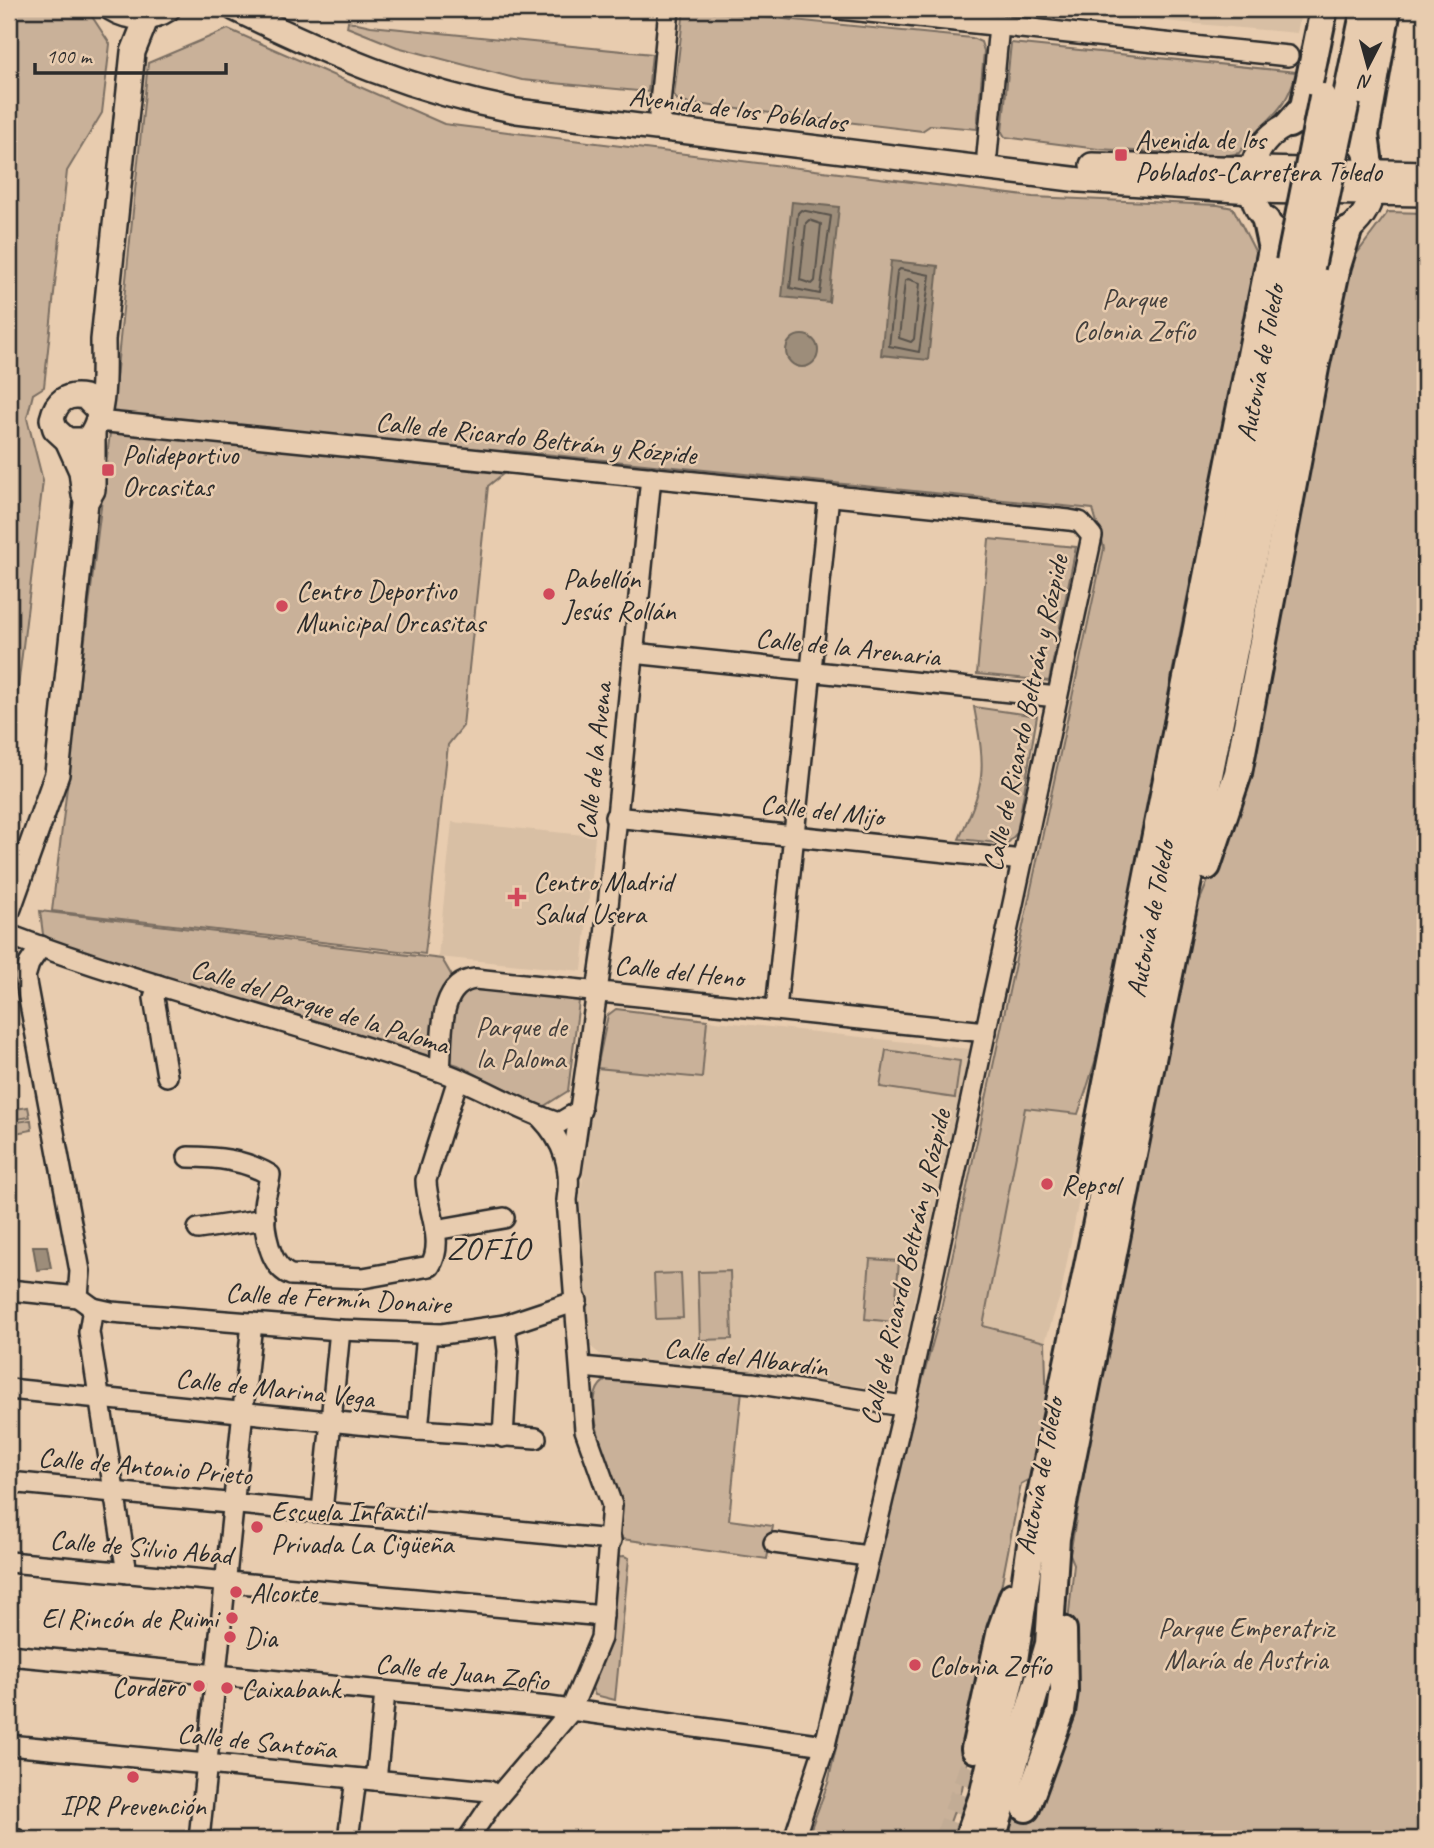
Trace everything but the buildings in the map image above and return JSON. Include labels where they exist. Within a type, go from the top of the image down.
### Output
[{"type":"highway","points":[[1289,124],[1304,107],[1324,9]]},
{"type":"highway","name":"Autovía de Toledo","points":[[1335,99],[1341,9]]},
{"type":"highway","name":"Autovía de Toledo","points":[[975,1837],[1013,1667],[1032,1538],[1187,784],[1335,99],[1365,9]]},
{"type":"highway","points":[[1370,174],[1365,135],[1387,9]]},
{"type":"highway","points":[[1054,1432],[1057,1343],[1272,249],[1266,221]]},
{"type":"highway","points":[[1185,908],[1210,861],[1238,773],[1315,368],[1337,266],[1348,231]]},
{"type":"highway","name":"Autovía de Toledo","points":[[975,1837],[1044,1667],[1049,1644],[1056,1538],[1185,908],[1301,265]]},
{"type":"highway","points":[[975,1749],[1001,1630],[1032,1538]]},
{"type":"highway","points":[[1026,1808],[1061,1712],[1064,1691],[1062,1615],[1052,1587]]},
{"type":"main road","name":"Avenida de los Poblados","points":[[235,9],[341,59],[436,94],[517,111],[662,122],[1252,180]]},
{"type":"main road","name":"Avenida de los Poblados","points":[[269,9],[347,45],[440,80],[662,122],[1067,178],[1252,180],[1425,173]]},
{"type":"main road","points":[[86,502],[93,490],[97,422],[103,380],[103,340],[133,52],[157,13],[113,10],[133,52]]},
{"type":"main road","points":[[1320,120],[1342,128],[1357,140],[1370,174],[1360,219],[1348,231],[1325,240],[1298,240],[1286,236],[1266,221],[1252,180],[1261,146],[1289,124],[1320,120]]},
{"type":"main road","name":"Avenida de los Poblados","points":[[1370,174],[1425,194]]},
{"type":"main road","points":[[76,395],[103,340]]},
{"type":"main road","points":[[9,908],[57,774],[86,502],[81,471],[67,440],[55,429],[52,419],[61,400],[76,395],[94,402],[97,422],[85,440],[67,440]]},
{"type":"street","points":[[662,122],[669,9]]},
{"type":"street","points":[[840,9],[1288,56]]},
{"type":"street","points":[[987,155],[999,25]]},
{"type":"street","name":"Calle de Ricardo Beltrán y Rózpide","points":[[97,422],[1069,520],[1087,527],[1092,536],[903,1406],[825,1745],[794,1839]]},
{"type":"street","name":"Calle de la Avena","points":[[571,1174],[598,991],[651,477]]},
{"type":"street","points":[[776,1009],[829,495]]},
{"type":"street","name":"Calle de la Arenaria","points":[[633,653],[1057,697]]},
{"type":"street","name":"Calle del Mijo","points":[[615,817],[1022,860]]},
{"type":"street","name":"Calle del Parque de la Paloma","points":[[9,935],[158,985],[440,1071],[541,1118],[557,1135],[571,1174],[568,1200],[585,1430],[612,1505],[601,1638],[570,1712],[497,1798],[467,1839]]},
{"type":"street","points":[[17,976],[41,946]]},
{"type":"street","points":[[17,976],[47,956],[66,955]]},
{"type":"street","points":[[17,976],[85,1303],[127,1573]]},
{"type":"street","name":"Calle del Heno","points":[[440,1071],[448,996],[464,980],[598,991],[986,1032]]},
{"type":"street","name":"Calle del Parque de la Paloma","points":[[158,985],[154,998],[167,1076]]},
{"type":"street","points":[[188,1157],[212,1157],[254,1165],[270,1175],[264,1204],[265,1219],[274,1264],[280,1271],[291,1275],[363,1278],[430,1266],[435,1258],[435,1230],[426,1194],[426,1180],[458,1079]]},
{"type":"street","points":[[541,1118],[581,1101]]},
{"type":"street","points":[[435,1230],[504,1217]]},
{"type":"street","points":[[198,1229],[265,1219]]},
{"type":"street","name":"Calle de Fermín Donaire","points":[[9,1290],[85,1303],[111,1312],[427,1334],[505,1325],[577,1301]]},
{"type":"street","points":[[199,1839],[252,1323]]},
{"type":"street","points":[[503,1437],[508,1351],[505,1325]]},
{"type":"street","points":[[322,1511],[340,1330]]},
{"type":"street","points":[[418,1430],[427,1334]]},
{"type":"street","name":"Calle del Albardín","points":[[582,1367],[753,1383],[903,1406]]},
{"type":"street","name":"Calle de Marina Vega","points":[[9,1389],[418,1430],[536,1438]]},
{"type":"street","name":"Calle de Antonio Prieto","points":[[9,1482],[611,1540]]},
{"type":"street","points":[[774,1543],[867,1556]]},
{"type":"street","name":"Calle de Silvio Abad","points":[[9,1562],[603,1616]]},
{"type":"street","name":"Calle de Juan Zofio","points":[[9,1655],[549,1707],[825,1745]]},
{"type":"street","points":[[376,1780],[385,1693]]},
{"type":"street","name":"Calle de Santoña","points":[[9,1745],[489,1791],[497,1798]]},
{"type":"street","points":[[348,1839],[356,1779]]},
{"type":"street","points":[[9,1839],[16,1839]]},
{"type":"shaded area","points":[[1032,9],[1302,9],[1297,33]]},
{"type":"shaded area","name":"Centro Madrid Salud Usera","points":[[452,822],[595,836],[582,971],[438,957]]},
{"type":"shaded area","points":[[707,1020],[970,1049],[894,1391],[755,1371],[602,1356],[589,1345],[580,1199],[597,1068],[702,1078]]},
{"type":"shaded area","points":[[1025,1108],[1095,1116],[1061,1293],[1045,1342],[983,1326]]},
{"type":"green space","points":[[9,9],[87,9],[110,44],[102,113],[67,171],[44,387],[33,394],[27,418],[43,481],[9,762]]},
{"type":"green space","points":[[684,9],[972,38],[981,42],[984,51],[977,129],[931,125],[922,131],[679,102],[674,96]]},
{"type":"green space","points":[[348,21],[371,26],[652,54],[648,92],[522,80],[397,47],[347,27]]},
{"type":"green space","name":"Centro Deportivo Municipal Orcasitas","points":[[228,29],[444,124],[1033,197],[1218,205],[1233,208],[1259,259],[1179,636],[1132,904],[1095,1062],[1078,1114],[1025,1108],[983,1326],[1045,1342],[1047,1413],[1033,1477],[1021,1484],[962,1789],[944,1839],[807,1839],[828,1783],[909,1429],[938,1323],[1104,548],[1093,509],[505,450],[503,474],[488,486],[463,726],[448,745],[425,954],[52,911],[113,408],[148,63]]},
{"type":"green space","points":[[1011,43],[1296,72],[1280,108],[1239,153],[1224,156],[1098,149],[1005,137],[1002,132]]},
{"type":"green space","name":"Parque Emperatriz María de Austria","points":[[1388,212],[1425,213],[1425,1839],[1003,1839],[1021,1804],[1028,1808],[1067,1632],[1074,1564],[1070,1554],[1120,1267],[1195,912],[1222,847],[1350,263]]},
{"type":"green space","points":[[989,539],[1076,547],[1049,681],[977,674]]},
{"type":"green space","points":[[974,707],[1037,716],[1017,833],[1007,844],[959,839],[979,789],[981,775],[981,746]]},
{"type":"green space","name":"Parque de la Paloma","points":[[40,911],[442,959],[456,983],[579,1001],[568,1091],[541,1108],[458,1065],[44,942]]},
{"type":"green space","points":[[616,1009],[707,1020],[702,1078],[597,1068],[608,1015]]},
{"type":"green space","points":[[886,1050],[960,1061],[955,1098],[880,1087]]},
{"type":"green space","points":[[28,1107],[30,1117],[9,1120],[9,1110]]},
{"type":"green space","points":[[31,1120],[32,1130],[9,1134],[9,1123]]},
{"type":"green space","points":[[870,1259],[899,1261],[894,1322],[865,1319]]},
{"type":"green space","points":[[730,1271],[732,1339],[700,1340],[698,1272]]},
{"type":"green space","points":[[681,1273],[683,1318],[656,1319],[654,1274]]},
{"type":"green space","points":[[609,1379],[742,1390],[729,1520],[773,1526],[767,1559],[622,1539],[620,1501],[598,1434],[595,1416],[595,1399],[599,1387]]},
{"type":"green space","points":[[616,1557],[629,1558],[615,1700],[595,1695],[591,1685]]},
{"type":"water","points":[[792,202],[839,207],[829,302],[782,297]]},
{"type":"water","points":[[891,261],[938,266],[928,360],[881,355]]},
{"type":"water","points":[[802,335],[813,340],[818,351],[813,362],[802,367],[791,362],[786,351],[791,340]]},
{"type":"water","points":[[33,1246],[47,1246],[51,1268],[37,1270]]},
{"type":"tunnel","points":[[944,1839],[975,1749]]},
{"type":"tunnel","points":[[1015,1839],[1026,1808]]},
{"type":"place","name":"Avenida de los Poblados-Carretera Toledo","points":[[1121,155]]},
{"type":"place","name":"Polideportivo Orcasitas","points":[[108,470]]},
{"type":"place","name":"Pabellón Jesús Rollán","points":[[549,594]]},
{"type":"place","name":"Centro Deportivo Municipal Orcasitas","points":[[282,606]]},
{"type":"place","name":"Centro Madrid Salud Usera","points":[[517,897]]},
{"type":"place","name":"Repsol","points":[[1047,1184]]},
{"type":"place","name":"Escuela Infantil Privada La Cigüeña","points":[[257,1527]]},
{"type":"place","name":"Alcorte","points":[[236,1592]]},
{"type":"place","name":"El Rincón de Ruimi","points":[[232,1618]]},
{"type":"place","name":"Dia","points":[[230,1637]]},
{"type":"place","name":"Colonia Zofío","points":[[915,1665]]},
{"type":"place","name":"Cordero","points":[[199,1686]]},
{"type":"place","name":"Caixabank","points":[[227,1688]]},
{"type":"place","name":"IPR Prevención","points":[[133,1777]]},
{"type":"district","name":"ZOFÍO","points":[[489,1248]]},
{"type":"park label","name":"Parque Colonia Zofío","points":[[1134,314]]}]
